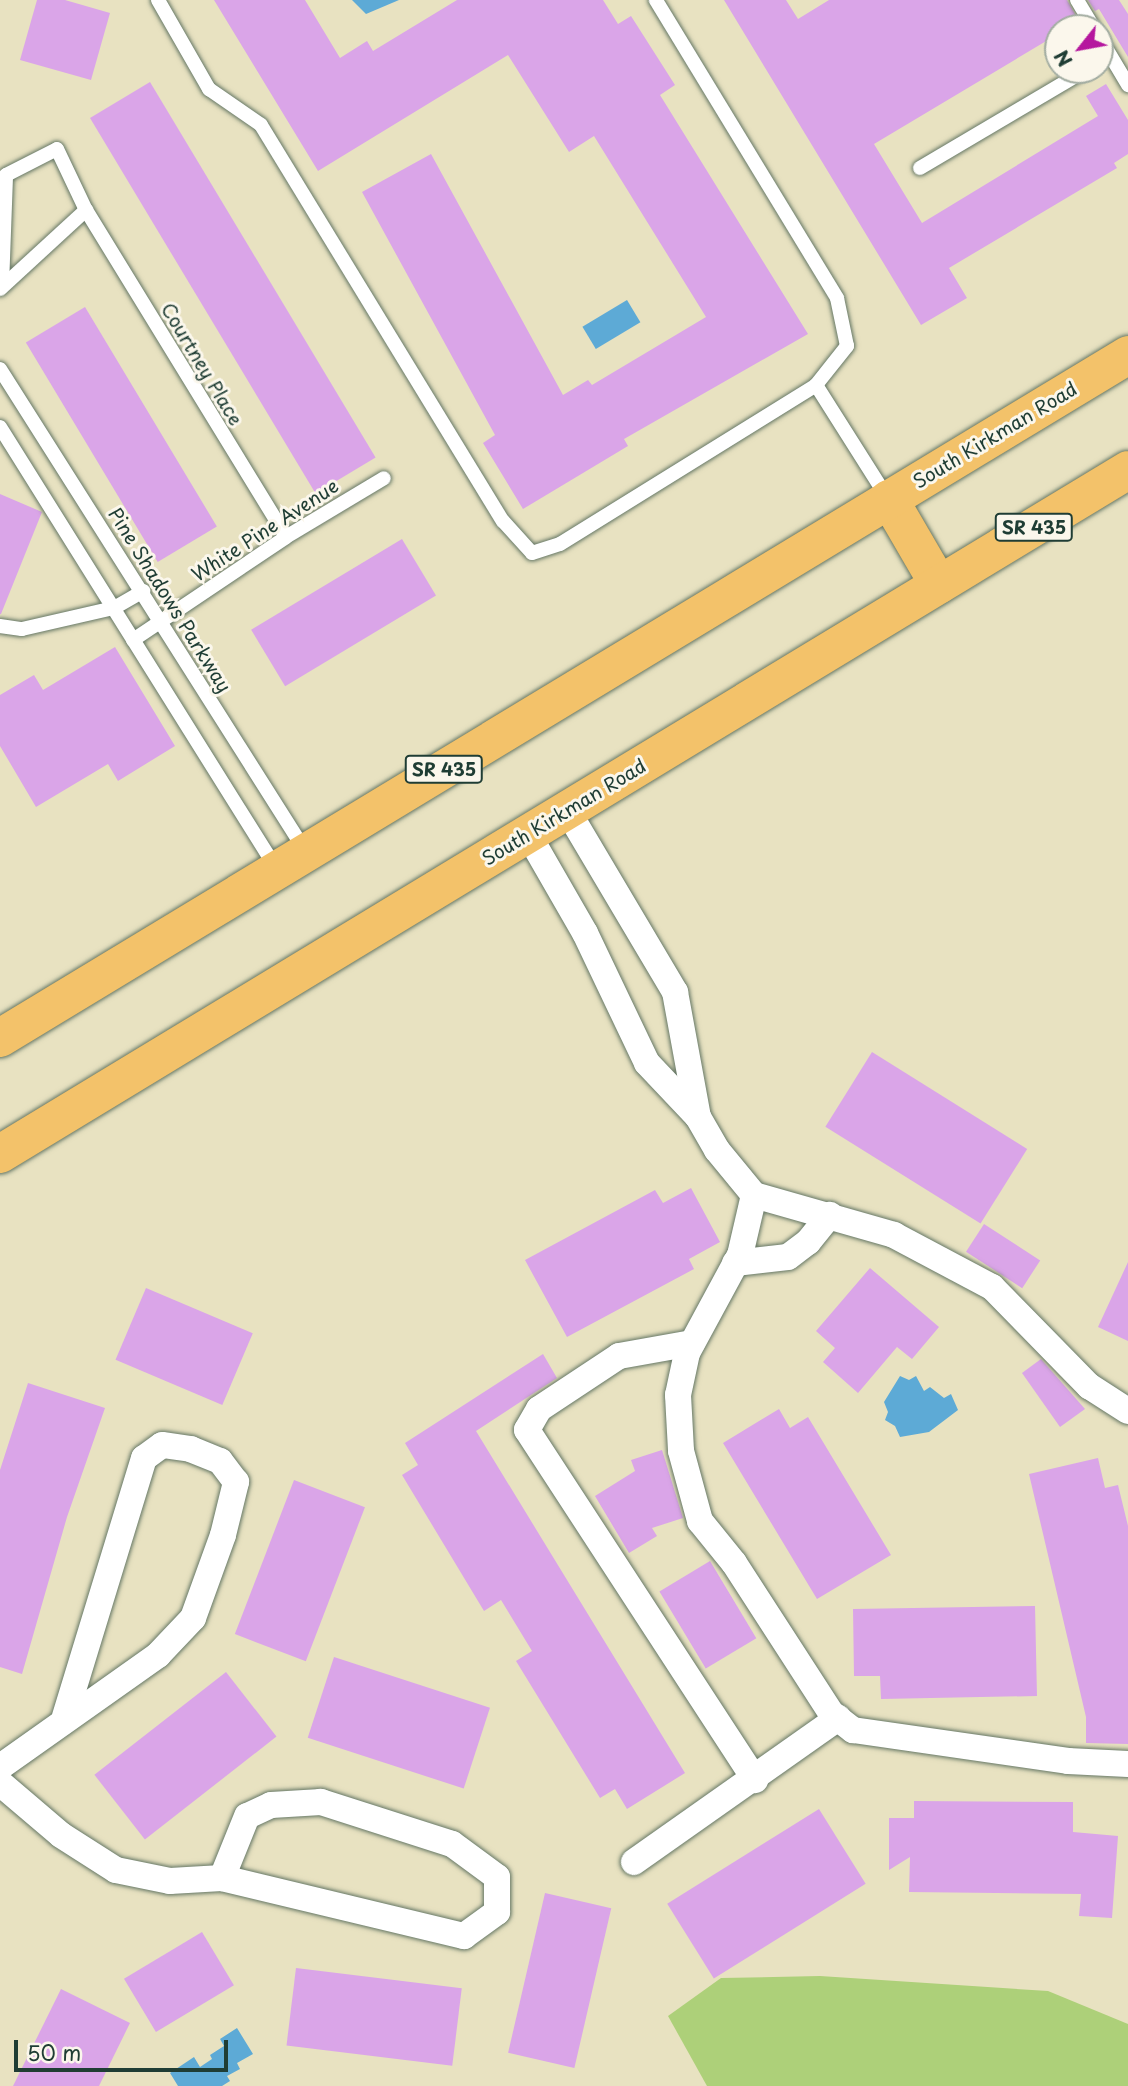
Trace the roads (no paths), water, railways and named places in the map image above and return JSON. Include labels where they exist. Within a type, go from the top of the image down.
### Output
[{"type":"main road","name":"South Kirkman Road","points":[[0,1038],[1128,355]]},
{"type":"main road","name":"South Kirkman Road","points":[[0,1154],[1128,470]]},
{"type":"main road","points":[[888,499],[939,585]]},
{"type":"street","points":[[567,810],[675,992],[698,1116]]},
{"type":"street","points":[[528,834],[591,944],[647,1063],[698,1116],[717,1150],[754,1195],[894,1235],[992,1287],[1090,1385],[1128,1411]]},
{"type":"street","points":[[754,1195],[734,1263],[692,1343],[678,1395],[680,1437],[700,1521],[838,1718],[852,1730],[891,1738],[1128,1764]]},
{"type":"street","points":[[734,1263],[788,1257],[808,1242],[830,1215]]},
{"type":"street","points":[[692,1343],[619,1356],[540,1409],[527,1430],[755,1780]]},
{"type":"street","points":[[0,1767],[65,1717],[158,1655],[192,1618],[223,1535],[236,1482],[220,1461],[191,1449],[162,1445],[144,1458],[65,1717]]},
{"type":"street","points":[[634,1862],[755,1780],[838,1718]]},
{"type":"street","points":[[0,1783],[61,1835],[116,1870],[170,1881],[222,1878],[464,1936],[497,1912],[497,1877],[452,1844],[321,1802],[271,1805],[247,1816],[222,1878]]},
{"type":"lane","points":[[158,0],[209,89],[261,125],[503,521],[532,553],[560,544],[816,385],[847,346],[837,298],[656,0]]},
{"type":"lane","points":[[1114,69],[1128,85]]},
{"type":"lane","points":[[920,168],[1062,84]]},
{"type":"lane","name":"Courtney Place","points":[[1,287],[6,175],[57,149],[86,210],[286,537]]},
{"type":"lane","points":[[1,287],[86,210]]},
{"type":"lane","name":"Pine Shadows Parkway","points":[[0,369],[162,621],[292,862]]},
{"type":"lane","points":[[816,385],[888,499]]},
{"type":"lane","points":[[0,427],[133,640],[292,862]]},
{"type":"lane","name":"White Pine Avenue","points":[[133,640],[286,537],[384,478]]},
{"type":"lane","points":[[0,626],[22,629],[114,608],[143,591]]},
{"type":"water","points":[[352,0],[399,0],[366,14]]},
{"type":"water","points":[[627,300],[640,322],[596,349],[582,327]]},
{"type":"water","points":[[900,1376],[909,1380],[916,1376],[924,1391],[930,1387],[944,1398],[951,1394],[958,1410],[929,1432],[900,1437],[895,1426],[885,1420],[888,1412],[884,1402]]},
{"type":"water","points":[[237,2028],[253,2054],[237,2063],[240,2069],[227,2076],[230,2081],[222,2086],[178,2086],[170,2073],[194,2057],[200,2067],[212,2059],[210,2055],[224,2046],[220,2039]]}]
